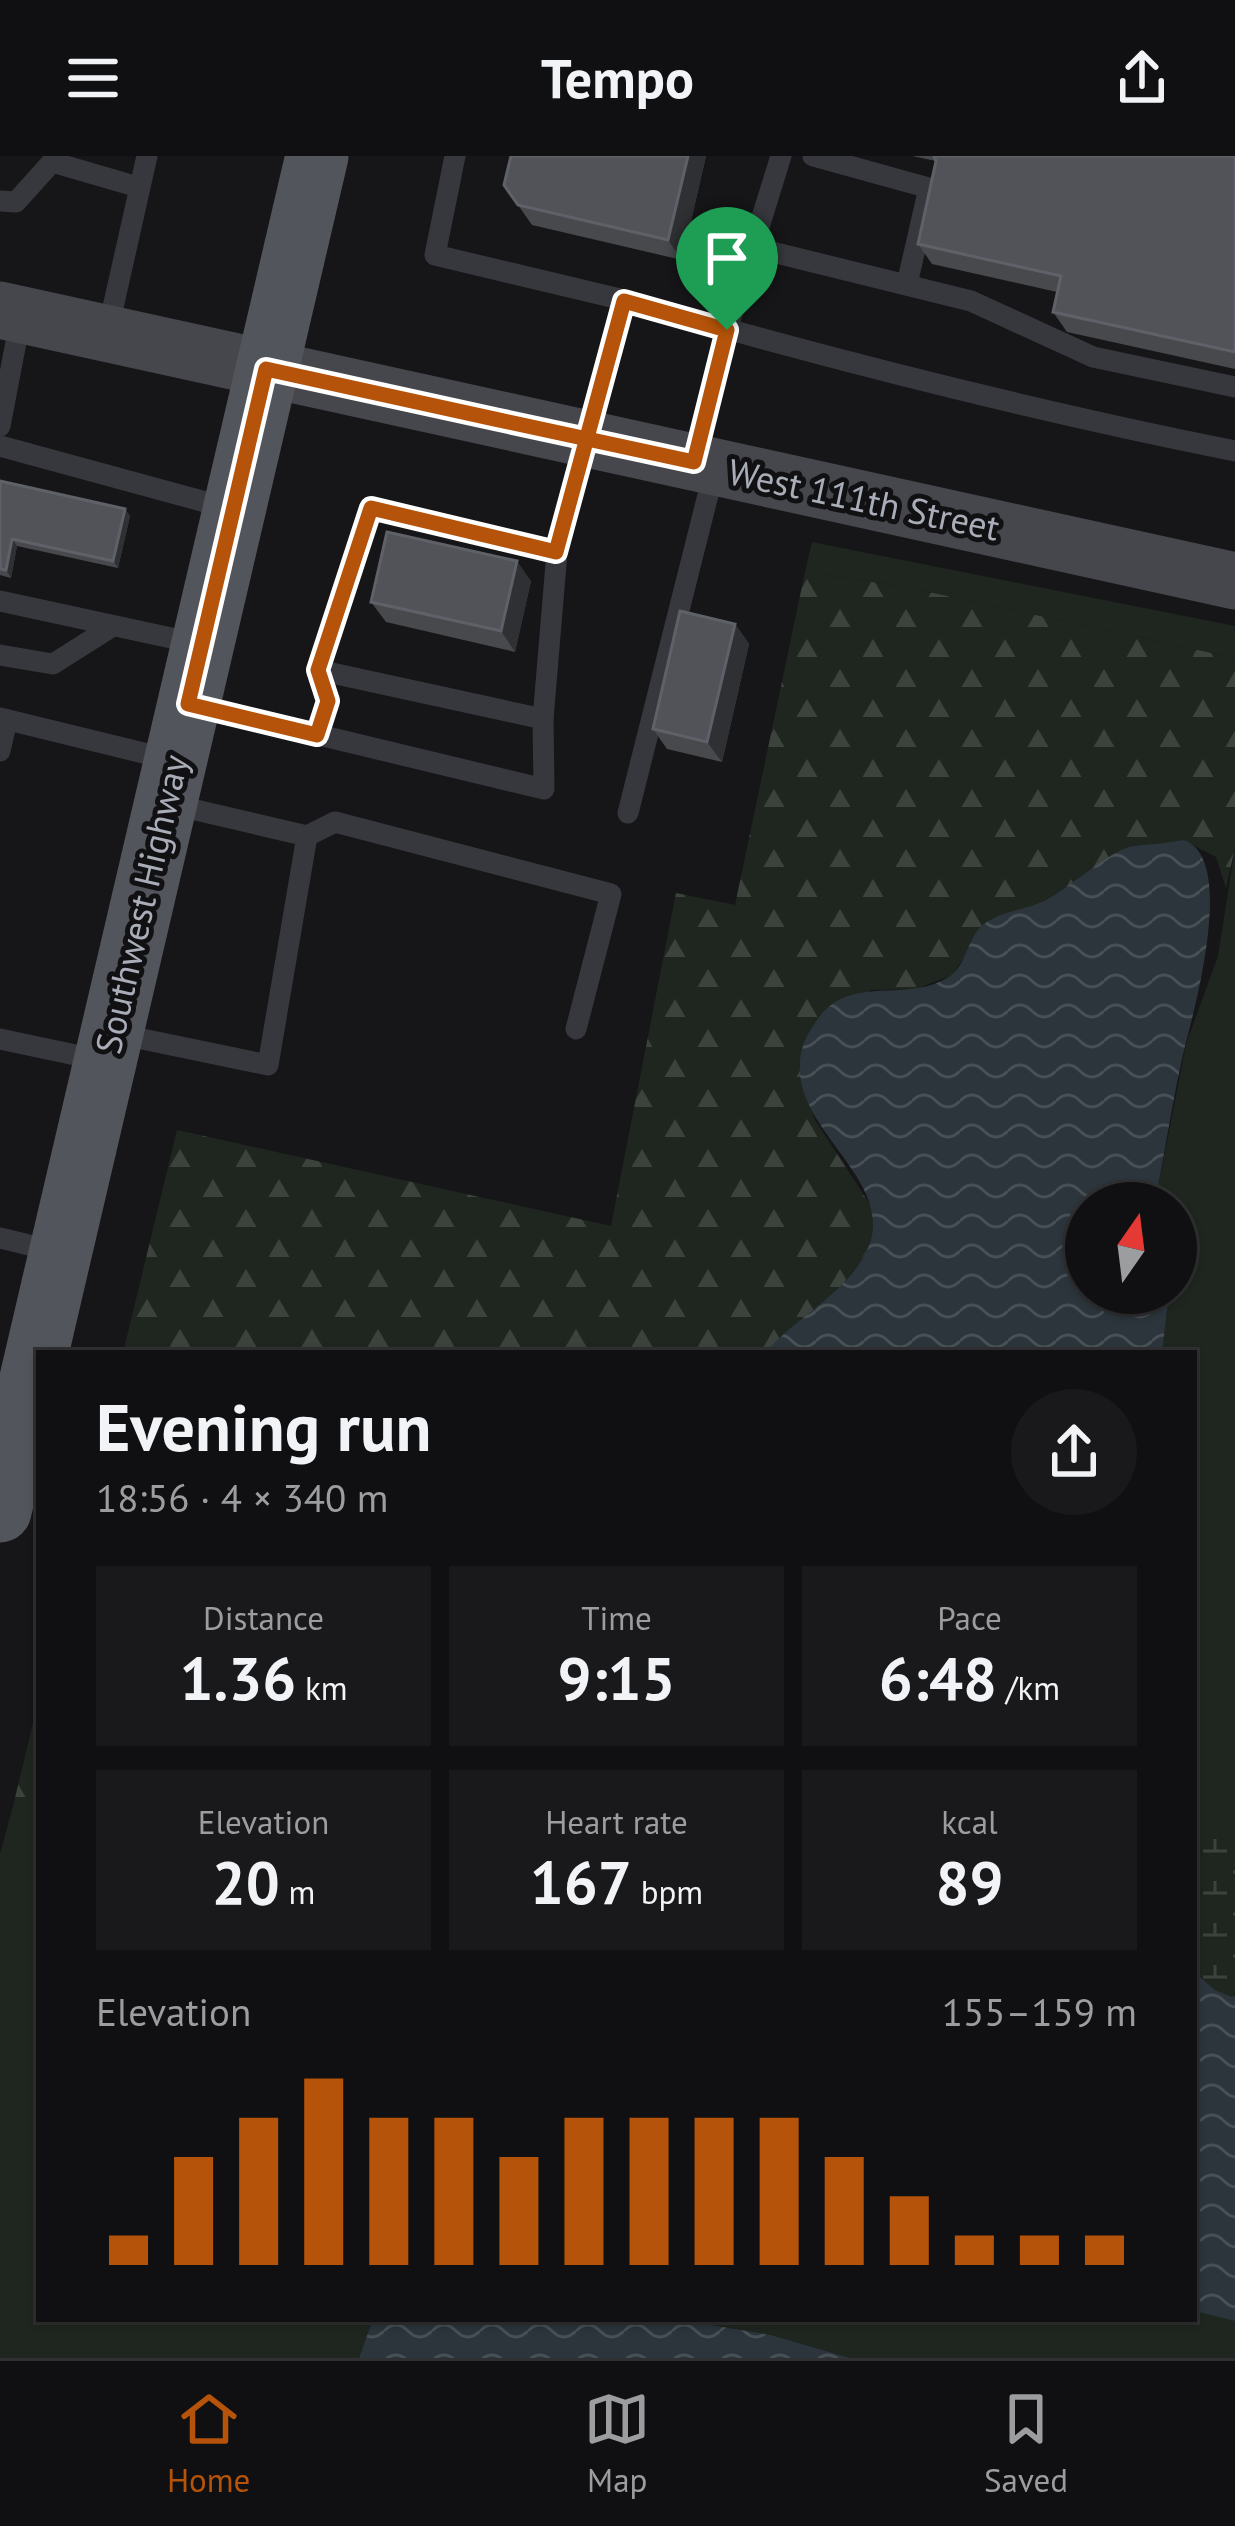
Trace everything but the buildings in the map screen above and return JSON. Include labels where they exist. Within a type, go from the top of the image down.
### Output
[{"type":"main road","name":"Southwest Highway","points":[[37,1350],[317,156]]},
{"type":"main road","name":"West 111th Street","points":[[10,313],[1235,581]]},
{"type":"main road","name":"Southwest Highway","points":[[0,1511],[36,1356]]},
{"type":"lane","points":[[107,334],[147,156]]},
{"type":"lane","points":[[455,156],[435,255],[1136,431],[1235,451]]},
{"type":"lane","points":[[628,814],[705,465],[727,330],[781,156]]},
{"type":"lane","points":[[813,156],[928,188],[907,284]]},
{"type":"lane","points":[[0,201],[16,202],[52,161],[138,187]]},
{"type":"lane","points":[[752,247],[990,307],[1079,353],[1235,387]]},
{"type":"lane","points":[[0,752],[3,719],[317,735],[544,789],[543,719],[556,552],[624,301]]},
{"type":"lane","points":[[0,427],[10,313]]},
{"type":"lane","points":[[0,446],[233,510]]},
{"type":"lane","points":[[317,735],[328,701],[318,670],[371,508],[556,552]]},
{"type":"lane","points":[[0,601],[113,626],[182,728],[307,836]]},
{"type":"lane","points":[[0,655],[53,664],[113,626]]},
{"type":"lane","points":[[318,670],[543,719]]},
{"type":"lane","points":[[307,836],[335,821],[611,894],[576,1029]]},
{"type":"lane","points":[[0,1039],[268,1065],[307,836]]},
{"type":"lane","points":[[0,1238],[60,1252]]},
{"type":"green space","points":[[812,542],[1235,626],[1235,658],[906,587],[805,572]]},
{"type":"green space","points":[[805,572],[906,587],[1235,658],[1235,848],[1226,888],[1216,857],[1183,840],[1128,848],[1039,904],[1005,914],[952,975],[916,989],[870,990],[799,1065],[815,1120],[873,1209],[873,1238],[861,1262],[832,1297],[769,1350],[124,1350],[177,1130],[611,1226],[676,893],[735,905]]},
{"type":"green space","points":[[1235,848],[1235,1998],[1197,1974],[1197,1350],[1162,1350],[1167,1314],[1197,1314],[1197,1182],[1159,1182],[1186,1044],[1218,956]]},
{"type":"green space","points":[[36,1711],[36,1811],[14,1802]]},
{"type":"green space","points":[[14,1802],[36,1811],[36,2322],[372,2322],[359,2358],[0,2358],[0,1854]]},
{"type":"green space","points":[[1197,1810],[1217,1838],[1235,1852],[1235,1998],[1215,1990],[1197,1975]]},
{"type":"green space","points":[[1197,2312],[1235,2321],[1235,2358],[850,2358],[771,2335],[693,2322],[1197,2322]]},
{"type":"water","points":[[1183,840],[1199,851],[1207,872],[1208,930],[1159,1182],[1065,1182],[1065,1314],[1167,1314],[1162,1350],[768,1350],[853,1272],[873,1232],[871,1207],[861,1183],[813,1113],[803,1088],[802,1050],[817,1020],[846,997],[916,988],[950,976],[974,935],[991,920],[1044,901],[1121,850]]},
{"type":"water","points":[[1197,1975],[1215,1990],[1235,1998],[1235,2321],[1197,2312]]},
{"type":"water","points":[[372,2322],[693,2322],[771,2335],[850,2358],[359,2358]]},
{"type":"route","points":[[727,330],[624,301],[587,439],[556,552],[371,508],[318,670],[328,701],[317,735],[188,704],[266,369],[587,439],[694,462],[727,330]]}]
